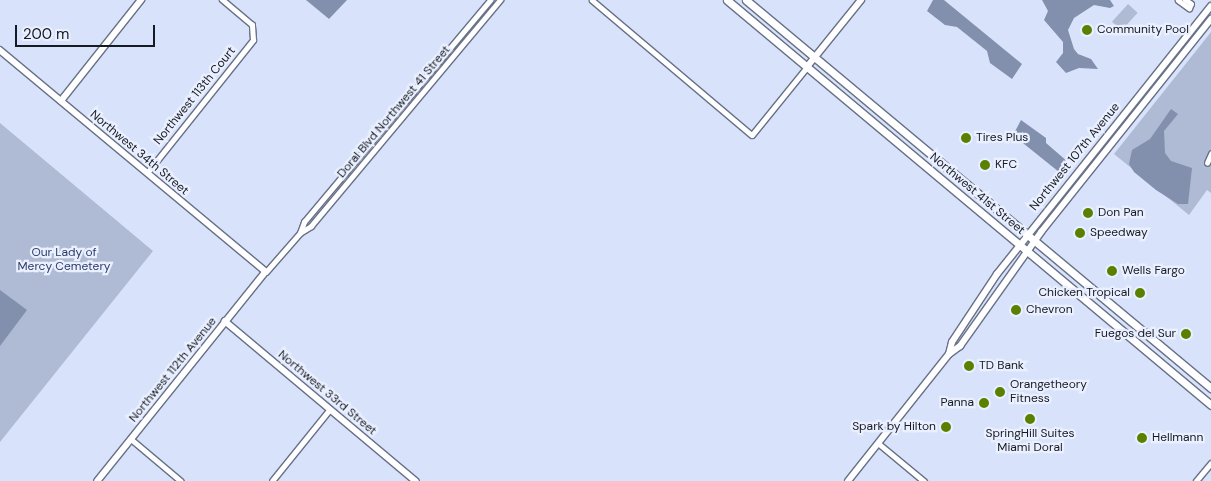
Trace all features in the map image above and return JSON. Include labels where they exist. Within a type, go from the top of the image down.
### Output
[{"type":"main road","name":"Northwest 41st Street","points":[[727,0],[1211,405]]},
{"type":"main road","name":"Northwest 41st Street","points":[[746,0],[1211,388]]},
{"type":"main road","name":"Northwest 107th Avenue","points":[[950,354],[952,342],[974,307],[1027,235],[1211,6]]},
{"type":"main road","name":"Northwest 107th Avenue","points":[[848,481],[950,354],[964,340],[1035,241],[1211,19]]},
{"type":"street","points":[[61,100],[141,0]]},
{"type":"street","name":"Northwest 113th Court","points":[[147,172],[251,42],[254,30],[222,0]]},
{"type":"street","name":"Doral Blvd Northwest 41 Street","points":[[300,233],[304,222],[490,0]]},
{"type":"street","name":"Doral Blvd Northwest 41 Street","points":[[266,272],[300,233],[311,226],[500,0]]},
{"type":"street","points":[[592,0],[752,135],[861,0]]},
{"type":"street","points":[[1178,0],[1189,8],[1191,4],[1185,0]]},
{"type":"street","name":"Northwest 34th Street","points":[[0,50],[266,272]]},
{"type":"street","points":[[1207,163],[1211,154]]},
{"type":"street","name":"Northwest 112th Avenue","points":[[98,481],[266,272]]},
{"type":"street","name":"Northwest 33rd Street","points":[[225,321],[416,481]]},
{"type":"street","points":[[272,481],[330,409]]},
{"type":"street","points":[[131,439],[181,481]]},
{"type":"street","points":[[878,443],[924,481]]},
{"type":"street","points":[[1196,481],[1211,462]]},
{"type":"green space","points":[[1128,4],[1138,13],[1122,31],[1112,22]]},
{"type":"green space","points":[[1211,32],[1211,193],[1207,190],[1189,215],[1114,154]]},
{"type":"green space","name":"Our Lady of Mercy Cemetery","points":[[0,123],[153,251],[0,442]]},
{"type":"shaded area","points":[[306,0],[347,0],[329,19]]},
{"type":"shaded area","points":[[933,0],[944,0],[1022,64],[1012,79],[990,63],[987,51],[957,27],[945,25],[927,11]]},
{"type":"shaded area","points":[[1042,0],[1110,0],[1114,6],[1110,8],[1094,5],[1074,18],[1068,30],[1074,49],[1078,54],[1091,59],[1098,69],[1079,68],[1066,73],[1056,62],[1063,53],[1063,42],[1044,20],[1048,11]]},
{"type":"shaded area","points":[[1171,109],[1178,114],[1164,131],[1165,153],[1171,161],[1192,168],[1188,204],[1178,204],[1156,190],[1134,172],[1129,164],[1132,150],[1150,139]]},
{"type":"shaded area","points":[[1021,120],[1046,138],[1046,143],[1068,162],[1059,172],[1013,135]]},
{"type":"shaded area","points":[[0,290],[27,310],[0,346]]},
{"type":"place","name":"Community Pool","points":[[1087,30]]},
{"type":"place","name":"Tires Plus","points":[[966,138]]},
{"type":"place","name":"KFC","points":[[985,165]]},
{"type":"place","name":"Don Pan","points":[[1088,213]]},
{"type":"place","name":"Speedway","points":[[1080,233]]},
{"type":"place","name":"Wells Fargo","points":[[1112,271]]},
{"type":"place","name":"Chicken Tropical","points":[[1140,293]]},
{"type":"place","name":"Chevron","points":[[1016,310]]},
{"type":"place","name":"Fuegos del Sur","points":[[1186,334]]},
{"type":"place","name":"TD Bank","points":[[969,366]]},
{"type":"place","name":"Orangetheory Fitness","points":[[1000,392]]},
{"type":"place","name":"Panna","points":[[984,403]]},
{"type":"place","name":"SpringHill Suites Miami Doral","points":[[1030,419]]},
{"type":"place","name":"Spark by Hilton","points":[[946,427]]},
{"type":"place","name":"Hellmann","points":[[1142,438]]}]
